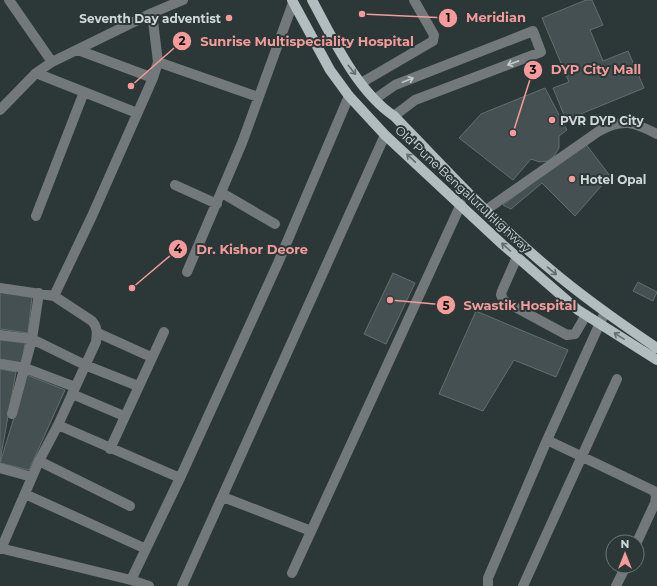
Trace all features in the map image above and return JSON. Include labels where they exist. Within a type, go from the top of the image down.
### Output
[{"type":"main road","name":"Old Pune Bengaluru Highway","points":[[312,0],[345,62],[385,110],[394,116],[486,210],[548,268],[605,312],[656,357]]},
{"type":"main road","name":"Old Pune Bengaluru Highway","points":[[292,1],[330,70],[349,96],[385,135],[517,257],[586,315],[656,357]]},
{"type":"street","points":[[9,0],[52,62]]},
{"type":"street","points":[[0,110],[36,73],[52,62],[152,13],[183,0]]},
{"type":"street","points":[[362,82],[433,41],[434,35],[414,0]]},
{"type":"street","points":[[187,272],[222,193],[292,1]]},
{"type":"street","points":[[54,296],[92,216],[153,78],[158,62],[152,13]]},
{"type":"street","points":[[375,99],[395,85],[533,31],[541,52],[415,100],[394,116]]},
{"type":"street","points":[[78,50],[153,78]]},
{"type":"street","points":[[158,62],[258,97]]},
{"type":"street","points":[[36,73],[137,113]]},
{"type":"street","points":[[36,216],[84,92]]},
{"type":"street","points":[[131,580],[180,478],[278,263],[349,96]]},
{"type":"street","points":[[486,210],[599,131],[611,125],[622,122],[638,124],[657,134]]},
{"type":"street","points":[[182,586],[385,135]]},
{"type":"street","points":[[175,185],[217,204]]},
{"type":"street","points":[[222,193],[275,224]]},
{"type":"street","points":[[292,573],[461,204]]},
{"type":"street","points":[[517,257],[502,291],[501,295],[504,301],[571,336],[577,332],[586,315]]},
{"type":"street","points":[[0,288],[54,296],[92,321],[96,326],[98,333],[96,342],[58,425],[38,461],[26,494],[1,548],[131,580],[149,586]]},
{"type":"street","points":[[12,414],[32,339],[39,293]]},
{"type":"street","points":[[488,586],[488,578],[546,440],[598,323],[605,312]]},
{"type":"street","points":[[110,448],[151,357],[164,332]]},
{"type":"street","points":[[98,333],[151,357]]},
{"type":"street","points":[[0,334],[32,339],[85,365],[138,386]]},
{"type":"street","points":[[0,364],[24,368],[73,390],[124,416]]},
{"type":"street","points":[[523,586],[581,456],[618,379]]},
{"type":"street","points":[[58,425],[180,478]]},
{"type":"street","points":[[546,440],[654,491],[656,496],[655,503],[641,534]]},
{"type":"street","points":[[38,461],[130,506]]},
{"type":"street","points":[[0,468],[32,477]]},
{"type":"street","points":[[26,494],[146,549]]},
{"type":"street","points":[[223,497],[311,531]]},
{"type":"street","points":[[616,586],[622,574]]},
{"type":"building","points":[[586,0],[592,0],[603,25],[590,30],[603,61],[628,51],[644,88],[566,120],[553,88],[569,82],[542,18]]},
{"type":"building","points":[[545,88],[567,130],[559,136],[559,148],[554,156],[548,161],[540,162],[531,159],[513,180],[459,138],[481,114]]},
{"type":"building","name":"Hotel Opal","points":[[585,143],[610,176],[575,216],[542,183],[511,209],[503,205]]},
{"type":"building","points":[[393,273],[415,283],[386,344],[364,334]]},
{"type":"building","points":[[638,282],[657,292],[653,301],[633,291]]},
{"type":"building","points":[[0,292],[32,297],[28,333],[0,329]]},
{"type":"building","points":[[476,311],[568,350],[556,377],[514,360],[483,411],[439,394]]},
{"type":"building","points":[[0,340],[25,343],[22,363],[0,359]]},
{"type":"building","points":[[0,369],[16,372],[0,461]]},
{"type":"building","points":[[27,375],[65,390],[29,470],[0,463]]},
{"type":"place","name":"Meridian","points":[[362,14]]},
{"type":"place","name":"Seventh Day adventist","points":[[229,18]]},
{"type":"place","name":"Sunrise Multispeciality Hospital","points":[[131,86]]},
{"type":"place","name":"PVR DYP City","points":[[552,120]]},
{"type":"place","name":"DYP City Mall","points":[[513,133]]},
{"type":"place","name":"Hotel Opal","points":[[572,179]]},
{"type":"place","name":"Dr. Kishor Deore","points":[[132,288]]},
{"type":"place","name":"Swastik Hospital","points":[[390,300]]}]
